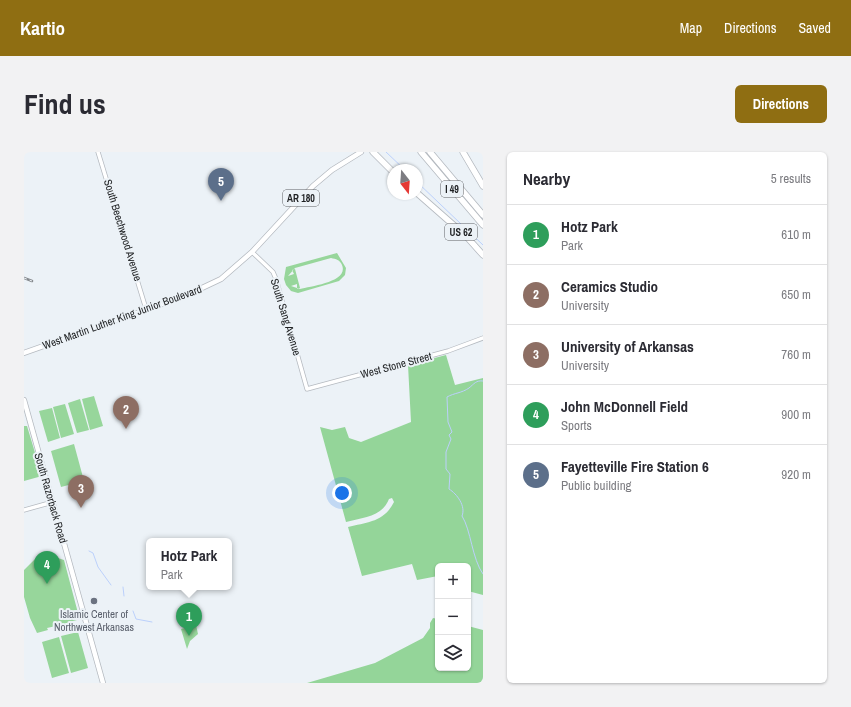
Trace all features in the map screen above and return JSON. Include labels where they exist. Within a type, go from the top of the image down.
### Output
[{"type":"highway","points":[[373,152],[387,166]]},
{"type":"highway","name":"I 49","points":[[421,152],[483,225]]},
{"type":"highway","name":"I 49","points":[[430,152],[483,215]]},
{"type":"highway","points":[[463,152],[483,186]]},
{"type":"highway","name":"US 62","points":[[423,199],[466,236],[483,255]]},
{"type":"main road","name":"West Martin Luther King Junior Boulevard","points":[[24,353],[210,285],[228,274],[252,252],[313,186],[332,170],[361,152]]},
{"type":"main road","name":"South Razorback Road","points":[[24,400],[103,683]]},
{"type":"street","name":"South Beechwood Avenue","points":[[98,152],[146,309]]},
{"type":"street","name":"South Sang Avenue","points":[[252,252],[273,272],[276,279],[307,389]]},
{"type":"street","name":"West Stone Street","points":[[307,389],[448,351],[483,338]]},
{"type":"street","points":[[24,510],[53,502]]},
{"type":"green space","points":[[337,253],[346,268],[345,275],[339,281],[298,293],[291,291],[286,285],[284,279],[286,267]],"holes":[[[331,258],[340,262],[343,271],[340,276],[328,282],[300,289],[298,288],[300,288],[294,269]],[[292,271],[294,274],[288,276]],[[297,284],[297,288],[291,286]]]},
{"type":"green space","points":[[446,355],[455,385],[483,378],[483,595],[471,592],[471,563],[435,563],[435,577],[417,580],[412,564],[362,576],[348,527],[375,520],[385,514],[394,502],[392,498],[389,499],[386,505],[377,513],[346,522],[320,427],[332,430],[345,427],[349,438],[361,442],[411,422],[408,365]]},
{"type":"green space","points":[[94,396],[103,426],[90,430],[82,399]]},
{"type":"green space","points":[[80,399],[89,430],[77,433],[68,403]]},
{"type":"green space","points":[[65,404],[74,434],[61,438],[53,407]]},
{"type":"green space","points":[[52,408],[60,438],[48,442],[39,411]]},
{"type":"green space","points":[[24,426],[27,426],[42,476],[24,481]]},
{"type":"green space","points":[[74,444],[84,481],[61,487],[51,451]]},
{"type":"green space","points":[[49,555],[64,560],[78,613],[75,613],[77,620],[69,622],[69,625],[57,628],[56,626],[47,628],[48,630],[37,633],[30,618],[24,597],[24,570],[36,558]]},
{"type":"green space","points":[[433,618],[435,618],[435,671],[471,671],[471,627],[483,630],[483,683],[307,683],[375,663],[423,638],[430,628],[430,623]]},
{"type":"green space","points":[[196,625],[198,634],[190,641],[187,649],[181,629]]},
{"type":"green space","points":[[78,632],[88,668],[71,673],[61,636]]},
{"type":"green space","points":[[59,637],[69,673],[52,678],[42,642]]},
{"type":"waterway","points":[[386,152],[399,164]]},
{"type":"waterway","points":[[423,188],[483,245]]},
{"type":"waterway","points":[[483,381],[477,382],[466,390],[447,397],[448,422],[452,432],[449,435],[451,439],[446,452],[446,469],[450,474],[449,489],[458,497],[462,504],[462,516],[468,529],[476,561],[483,574]]},
{"type":"waterway","points":[[89,551],[93,553],[98,567],[111,585]]},
{"type":"waterway","points":[[123,587],[124,596]]},
{"type":"waterway","points":[[133,611],[136,619],[152,622]]},
{"type":"railway","points":[[24,278],[32,281]]},
{"type":"place","name":"Fayetteville Fire Station 6","points":[[221,201]]},
{"type":"place","name":"Ceramics Studio","points":[[126,429]]},
{"type":"place","name":"University of Arkansas","points":[[81,508]]},
{"type":"place","name":"John McDonnell Field","points":[[47,584]]},
{"type":"place","name":"Islamic Center of Northwest Arkansas","points":[[94,601]]},
{"type":"place","name":"Hotz Park","points":[[189,636]]}]
